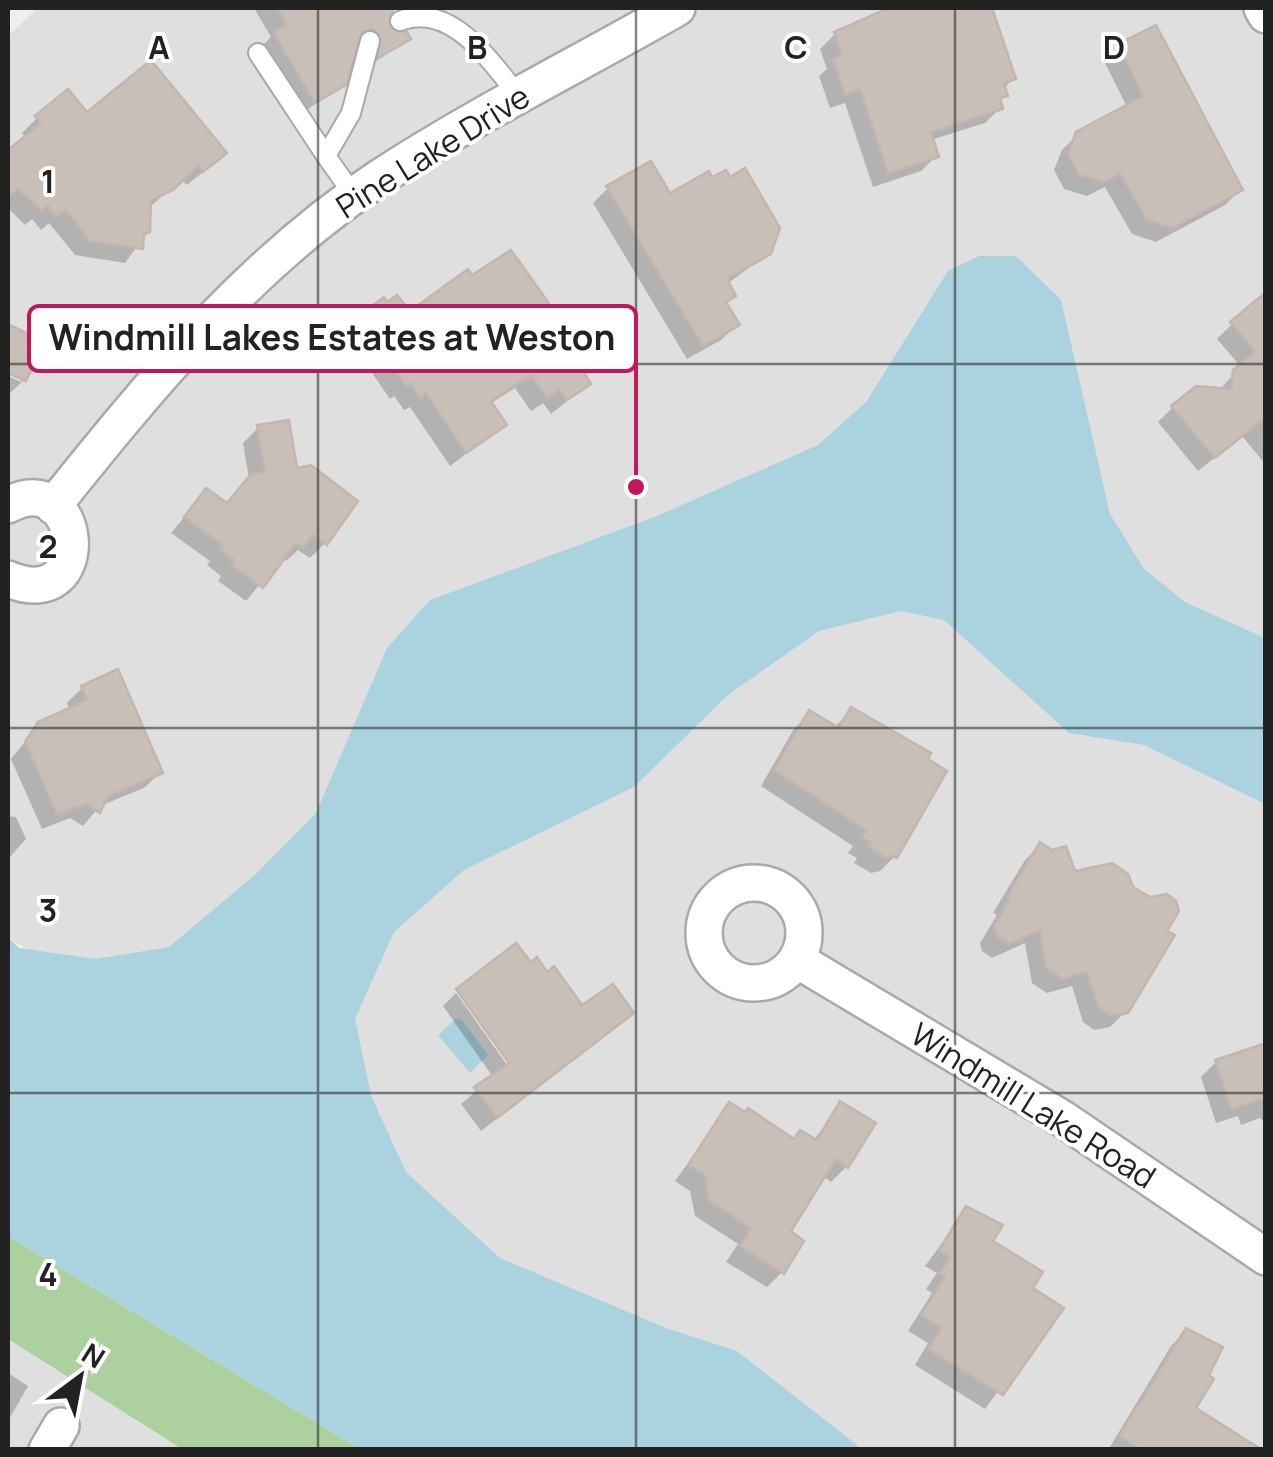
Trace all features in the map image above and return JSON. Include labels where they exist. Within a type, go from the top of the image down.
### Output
[{"type":"street","name":"Pine Lake Drive","points":[[52,506],[173,357],[298,240],[379,178],[677,8]]},
{"type":"street","points":[[1262,8],[1266,15]]},
{"type":"street","points":[[8,505],[27,499],[52,506],[63,514],[72,540],[66,566],[46,582],[32,585],[8,579]]},
{"type":"street","name":"Windmill Lake Road","points":[[796,960],[1062,1119],[1266,1257]]},
{"type":"lane","points":[[400,21],[430,16],[461,31],[521,97]]},
{"type":"lane","points":[[326,156],[351,113],[370,41]]},
{"type":"lane","points":[[258,53],[355,197]]},
{"type":"shaded area","points":[[38,8],[1265,8],[1265,1449],[776,1449],[8,937],[8,36]]},
{"type":"shaded area","points":[[8,1339],[182,1449],[8,1449]]},
{"type":"green space","points":[[8,1236],[360,1449],[182,1449],[8,1339]]},
{"type":"water","points":[[979,256],[1016,256],[1061,300],[1110,514],[1144,569],[1185,602],[1265,638],[1265,804],[1144,745],[1069,733],[944,620],[901,611],[819,631],[728,695],[634,787],[464,870],[394,932],[355,1019],[371,1095],[406,1172],[500,1258],[666,1328],[737,1351],[862,1449],[360,1449],[8,1236],[8,937],[19,948],[95,959],[169,947],[257,873],[316,813],[387,648],[430,600],[657,516],[818,445],[866,402],[948,271]]},
{"type":"water","points":[[461,1019],[488,1055],[470,1073],[438,1035]]},
{"type":"building","points":[[277,8],[393,8],[390,28],[407,32],[411,39],[378,58],[379,33],[372,29],[362,32],[346,85],[315,103],[273,32],[287,24]]},
{"type":"building","points":[[889,8],[992,8],[1016,79],[1004,83],[1008,96],[1000,98],[1003,109],[931,132],[939,157],[888,174],[860,89],[845,95],[833,59],[842,56],[834,32]]},
{"type":"building","points":[[1156,25],[1243,190],[1173,228],[1147,220],[1120,174],[1104,182],[1079,175],[1068,154],[1076,132],[1143,96],[1118,44]]},
{"type":"building","points":[[151,60],[227,153],[203,172],[198,166],[173,190],[151,200],[150,232],[144,234],[143,249],[90,241],[66,210],[57,217],[48,206],[42,211],[18,189],[8,197],[8,150],[41,123],[35,116],[68,89],[87,112]]},
{"type":"building","points":[[651,161],[670,193],[709,171],[712,177],[726,170],[730,177],[745,168],[780,228],[771,254],[727,279],[736,296],[726,302],[740,325],[703,346],[606,186]]},
{"type":"building","points":[[511,250],[548,302],[550,316],[591,384],[567,400],[559,390],[547,398],[531,375],[491,401],[507,425],[466,453],[426,393],[420,397],[410,383],[406,386],[362,321],[369,308],[384,297],[387,302],[397,295],[410,311],[468,269],[472,275]]},
{"type":"building","points":[[1266,292],[1266,417],[1215,458],[1171,406],[1196,386],[1231,389],[1233,370],[1255,351],[1230,322]]},
{"type":"building","points":[[8,324],[45,342],[26,381],[8,373]]},
{"type":"building","points":[[289,420],[297,468],[311,465],[358,501],[327,545],[313,535],[303,548],[296,543],[263,588],[231,565],[234,560],[220,549],[223,545],[184,517],[206,488],[227,503],[250,475],[265,471],[257,425]]},
{"type":"building","points":[[118,669],[163,773],[108,796],[100,813],[86,804],[57,815],[25,742],[38,722],[87,700],[81,686]]},
{"type":"building","points":[[851,707],[931,753],[928,759],[947,771],[897,858],[891,855],[888,859],[868,847],[871,842],[861,837],[866,830],[774,770],[809,710],[839,728]]},
{"type":"building","points":[[1040,842],[1052,850],[1066,846],[1075,871],[1112,863],[1128,874],[1133,887],[1150,897],[1167,894],[1176,901],[1179,911],[1167,931],[1175,935],[1128,1013],[1111,1016],[1098,1007],[1087,972],[1063,979],[1046,968],[1040,930],[1009,944],[997,936],[994,926],[1010,899],[1007,897]]},
{"type":"building","points":[[516,943],[531,962],[537,957],[547,972],[554,966],[582,1005],[613,984],[634,1013],[497,1118],[474,1087],[509,1063],[456,989]]},
{"type":"building","points":[[1266,1043],[1266,1098],[1231,1109],[1215,1060]]},
{"type":"building","points":[[840,1101],[876,1123],[848,1168],[836,1159],[791,1231],[804,1241],[784,1274],[740,1246],[751,1228],[709,1200],[705,1175],[688,1165],[729,1102],[745,1112],[748,1108],[794,1139],[800,1130],[817,1140]]},
{"type":"building","points":[[966,1206],[1003,1225],[993,1241],[1043,1272],[1033,1288],[1064,1308],[1003,1395],[928,1349],[941,1328],[921,1315],[945,1277],[940,1273],[950,1257],[939,1250]]},
{"type":"building","points":[[1186,1328],[1223,1347],[1209,1375],[1214,1379],[1196,1408],[1262,1450],[1141,1450],[1119,1436]]},
{"type":"place","name":"Windmill Lakes Estates at Weston","points":[[636,487]]}]
